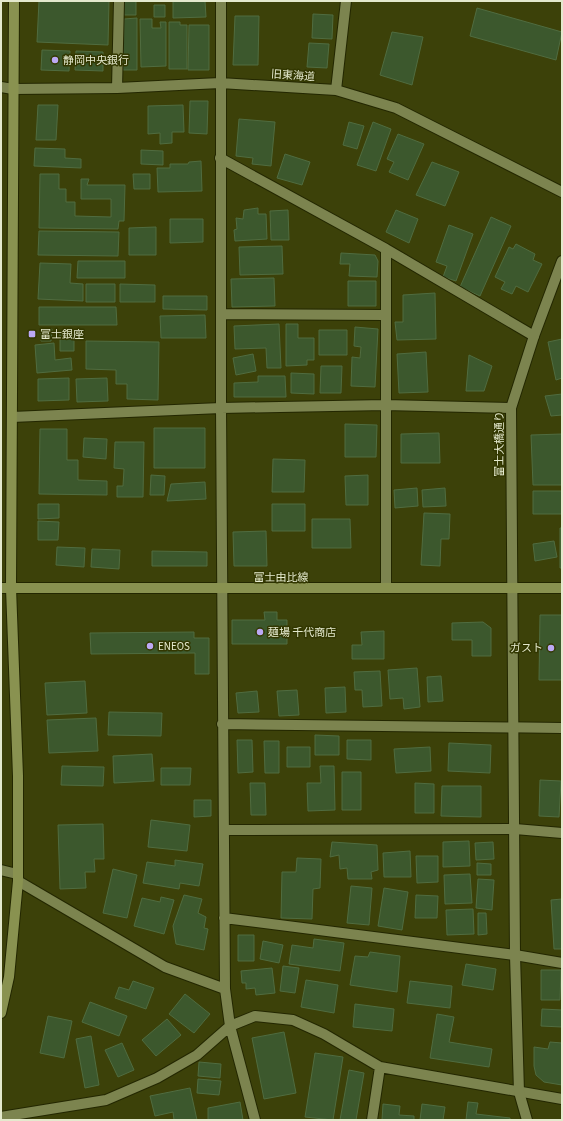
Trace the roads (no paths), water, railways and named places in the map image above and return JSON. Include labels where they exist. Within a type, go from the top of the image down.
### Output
[{"type":"main road","points":[[1,1013],[9,977],[18,877],[18,776],[6,588],[12,418],[14,1]]},
{"type":"main road","name":"富士由比線","points":[[6,588],[562,588]]},
{"type":"street","points":[[117,88],[119,1]]},
{"type":"street","points":[[221,1],[220,158],[222,724],[225,989],[230,1026],[254,1120]]},
{"type":"street","points":[[336,90],[346,1]]},
{"type":"street","name":"旧東海道","points":[[1,87],[117,88],[220,83],[336,90],[396,108],[562,192]]},
{"type":"street","points":[[220,158],[386,249],[534,336]]},
{"type":"street","points":[[386,249],[386,588]]},
{"type":"street","name":"富士大橋通り","points":[[527,1120],[518,1092],[515,955],[513,588],[510,408],[534,336],[562,261]]},
{"type":"street","points":[[221,314],[386,315]]},
{"type":"street","points":[[12,418],[221,408],[385,405],[510,408]]},
{"type":"street","points":[[222,724],[514,726],[562,728]]},
{"type":"street","points":[[224,830],[515,829],[562,833]]},
{"type":"street","points":[[1,870],[18,877],[164,967],[225,989]]},
{"type":"street","points":[[224,918],[515,955],[562,963]]},
{"type":"street","points":[[1,1117],[106,1100],[157,1078],[197,1055],[230,1026],[255,1016],[293,1020],[324,1034],[380,1067],[562,1099]]},
{"type":"street","points":[[372,1120],[380,1067]]},
{"type":"place","name":"静岡中央銀行","points":[[55,60]]},
{"type":"place","name":"富士銀座","points":[[32,334]]},
{"type":"place","name":"麺場 千代商店","points":[[260,632]]},
{"type":"place","name":"ENEOS","points":[[150,646]]},
{"type":"place","name":"ガスト","points":[[551,648]]}]
